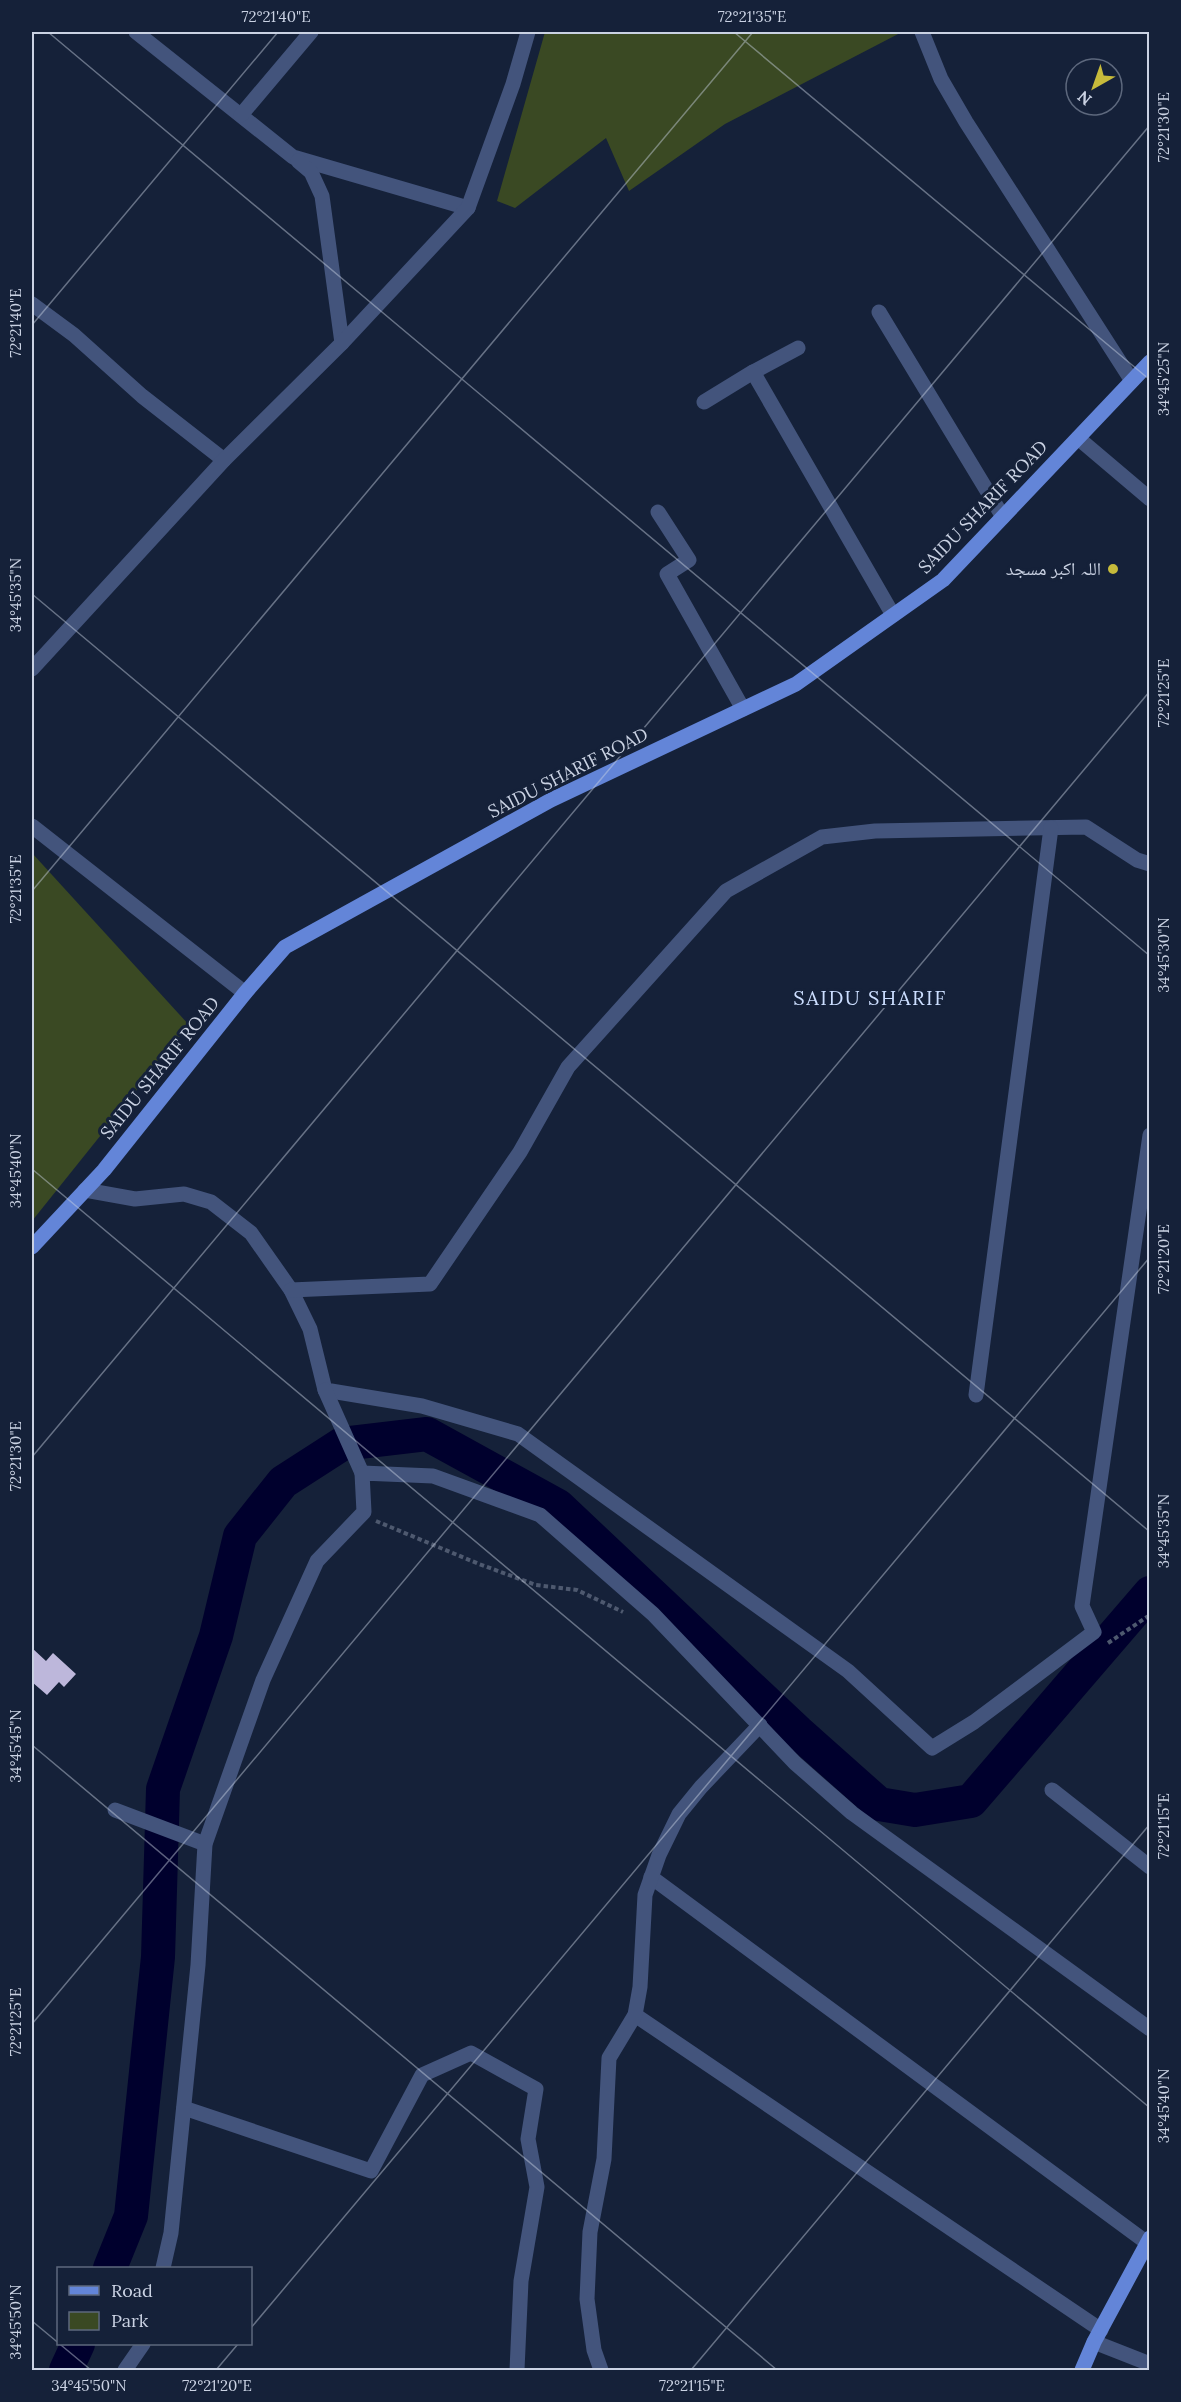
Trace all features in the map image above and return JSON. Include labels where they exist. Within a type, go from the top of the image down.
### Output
[{"type":"main road","name":"SAIDU SHARIF ROAD","points":[[32,1247],[104,1170],[245,993],[285,947],[551,800],[796,684],[943,580],[1149,362]]},
{"type":"main road","points":[[1082,2370],[1097,2336],[1148,2240]]},
{"type":"street","points":[[136,32],[311,172],[322,196],[342,343]]},
{"type":"street","points":[[241,115],[311,32]]},
{"type":"street","points":[[32,669],[224,460],[342,343],[468,208],[513,84],[528,32]]},
{"type":"street","points":[[922,32],[941,79],[966,122],[1132,381]]},
{"type":"street","points":[[293,157],[468,208]]},
{"type":"street","points":[[32,304],[74,335],[142,396],[224,460]]},
{"type":"street","points":[[879,312],[1003,517]]},
{"type":"street","points":[[704,402],[798,348]]},
{"type":"street","points":[[753,372],[893,615]]},
{"type":"street","points":[[1078,438],[1149,499]]},
{"type":"street","points":[[658,512],[689,560],[667,574],[743,709]]},
{"type":"street","points":[[32,826],[245,993]]},
{"type":"street","points":[[976,1395],[1051,828]]},
{"type":"street","points":[[291,1290],[430,1284],[520,1152],[568,1067],[726,891],[822,837],[875,831],[1086,828],[1137,860],[1149,864]]},
{"type":"street","points":[[326,1391],[422,1406],[518,1434],[848,1671],[932,1748],[974,1722],[1087,1640],[1094,1632],[1082,1606],[1149,1135]]},
{"type":"street","points":[[85,1190],[135,1199],[184,1194],[211,1202],[251,1233],[291,1290],[310,1329],[326,1391],[362,1472],[364,1512],[317,1561],[263,1680],[205,1844],[198,1965],[184,2108],[171,2234],[163,2267]]},
{"type":"street","points":[[362,1472],[433,1476],[540,1515],[653,1614],[795,1763],[852,1813],[1149,2029]]},
{"type":"street","points":[[601,2370],[594,2350],[587,2299],[590,2232],[604,2159],[609,2058],[635,2015],[640,1987],[645,1895],[659,1855],[679,1814],[760,1725]]},
{"type":"street","points":[[1052,1790],[1149,1867]]},
{"type":"street","points":[[115,1810],[205,1844]]},
{"type":"street","points":[[651,1877],[1148,2240]]},
{"type":"street","points":[[635,2015],[1097,2336],[1149,2364]]},
{"type":"street","points":[[184,2108],[371,2171],[422,2075],[471,2053],[537,2089],[528,2139],[537,2187],[521,2281],[517,2370]]},
{"type":"street","points":[[130,2370],[142,2345]]},
{"type":"path","points":[[364,1512],[377,1522],[479,1564],[536,1584],[577,1590],[633,1617]]},
{"type":"path","points":[[1087,1640],[1099,1649],[1149,1615]]},
{"type":"green space","points":[[545,32],[902,32],[725,124],[629,191],[606,138],[515,208],[497,201]]},
{"type":"green space","points":[[32,853],[189,1025],[32,1221]]},
{"type":"building","points":[[32,1648],[46,1661],[53,1653],[76,1674],[64,1687],[59,1682],[47,1695],[32,1682]]},
{"type":"waterway","points":[[110,2267],[131,2216],[158,1957],[163,1789],[216,1636],[240,1536],[283,1482],[342,1444],[427,1434],[558,1506],[798,1732],[879,1804],[915,1810],[971,1801],[1150,1593]]},
{"type":"waterway","points":[[66,2370],[78,2345]]},
{"type":"place","name":"اللہ اکبر مسجد","points":[[1113,569]]},
{"type":"district","name":"SAIDU SHARIF","points":[[870,998]]}]
